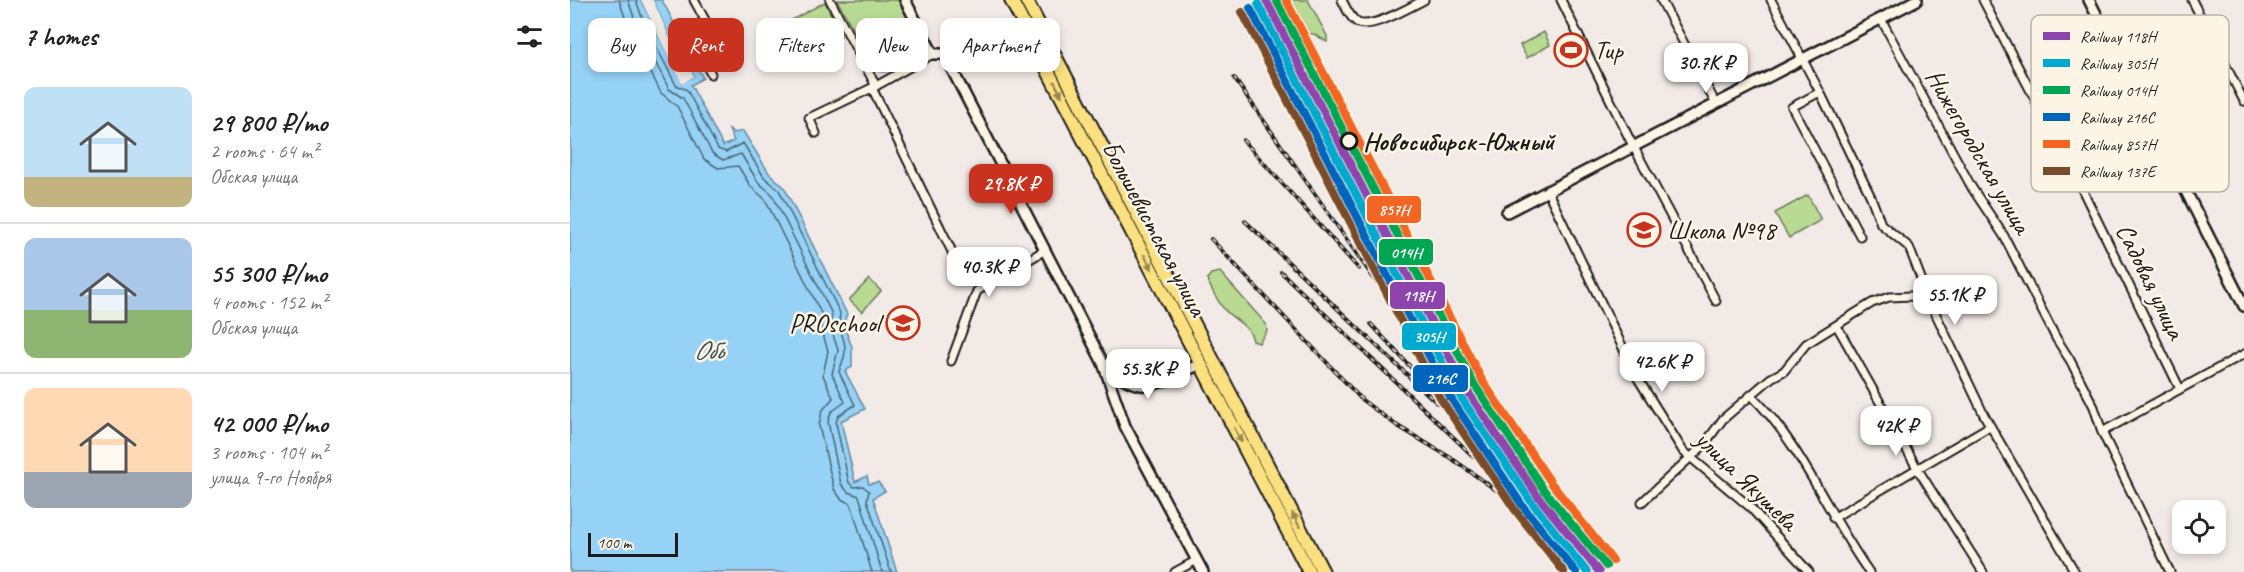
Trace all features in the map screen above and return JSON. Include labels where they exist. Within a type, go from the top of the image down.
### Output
[{"type":"highway","name":"Большевистская улица","points":[[1011,0],[1309,572]]},
{"type":"highway","name":"Большевистская улица","points":[[1026,0],[1323,572]]},
{"type":"street","points":[[694,0],[704,18]]},
{"type":"street","points":[[830,0],[958,264],[988,284]]},
{"type":"street","points":[[905,0],[933,54]]},
{"type":"street","points":[[1342,0],[1352,18],[1360,24],[1372,24],[1424,0]]},
{"type":"street","points":[[1561,0],[1633,146],[1716,301]]},
{"type":"street","points":[[1661,0],[1716,104]]},
{"type":"street","points":[[1771,0],[1820,92],[1881,224],[1909,247],[1930,302],[1990,426],[2075,572]]},
{"type":"street","points":[[1506,212],[1802,57],[1917,0]]},
{"type":"street","name":"Садовая улица","points":[[1983,0],[2031,91]]},
{"type":"street","points":[[2089,0],[2097,15]]},
{"type":"street","points":[[2193,0],[2201,15]]},
{"type":"street","name":"Нижегородская улица","points":[[1881,19],[1972,188],[2004,236],[2056,338],[2070,360],[2094,406],[2102,432],[2170,572]]},
{"type":"street","points":[[816,133],[809,118],[874,87],[933,54],[944,54],[1103,363],[1125,426],[1203,572]]},
{"type":"street","points":[[2229,71],[2244,101]]},
{"type":"street","points":[[1820,92],[1792,107],[1860,236]]},
{"type":"street","name":"улица Якушева","points":[[1547,190],[1637,377],[1683,451],[1750,507],[1809,572]]},
{"type":"street","name":"Садовая улица","points":[[2083,192],[2180,389]]},
{"type":"street","points":[[2186,192],[2244,306]]},
{"type":"street","points":[[951,361],[972,299],[979,289],[1045,250]]},
{"type":"street","points":[[1642,501],[1703,446],[1723,419],[1771,378],[1784,371],[1806,344],[1872,303],[1889,297],[1912,296],[1930,302]]},
{"type":"street","points":[[1837,326],[1917,468],[1983,572]]},
{"type":"street","points":[[2102,432],[2244,354]]},
{"type":"street","points":[[1103,363],[1127,382],[1148,387],[1201,364]]},
{"type":"street","points":[[1751,395],[1786,434],[1833,518],[1869,572]]},
{"type":"street","points":[[1833,518],[1990,426]]},
{"type":"street","points":[[1175,572],[1197,560]]},
{"type":"green space","points":[[837,0],[900,0],[909,17],[856,18],[856,34]]},
{"type":"green space","points":[[1292,0],[1308,0],[1327,36],[1327,42],[1310,34]]},
{"type":"green space","points":[[825,2],[833,18],[795,18]]},
{"type":"green space","points":[[1544,32],[1550,45],[1527,58],[1520,45]]},
{"type":"green space","points":[[1808,195],[1821,220],[1789,238],[1775,213]]},
{"type":"green space","points":[[1220,272],[1266,324],[1267,331],[1259,343],[1253,341],[1249,331],[1224,309],[1214,294],[1207,279],[1211,274]]},
{"type":"green space","points":[[869,279],[881,291],[862,312],[849,300]]},
{"type":"water","name":"Обь","points":[[570,0],[641,0],[650,18],[588,18],[588,72],[656,72],[656,30],[668,55],[668,72],[677,72],[682,83],[694,76],[692,72],[700,72],[703,78],[691,85],[723,146],[734,141],[729,130],[734,133],[743,131],[769,173],[784,187],[847,314],[843,324],[852,347],[852,367],[845,371],[865,409],[841,421],[855,482],[867,476],[869,484],[878,482],[885,491],[873,498],[897,572],[570,572]]},
{"type":"water","name":"Обь","points":[[653,0],[662,0],[671,18],[668,18],[668,34]]},
{"type":"pier","points":[[641,0],[644,0],[653,18],[650,18]]},
{"type":"pier","points":[[650,0],[653,0],[668,34],[668,39]]},
{"type":"pier","points":[[656,24],[668,49],[668,55],[656,31]]},
{"type":"pier","points":[[676,72],[680,72],[683,79],[690,75],[688,72],[692,72],[694,76],[682,84]]},
{"type":"railway","points":[[1234,78],[1384,293],[1403,325],[1435,391],[1498,479]]},
{"type":"railway","points":[[1243,140],[1359,269]]},
{"type":"railway","points":[[1245,221],[1437,403]]},
{"type":"railway","points":[[1211,239],[1362,400],[1396,425],[1451,458],[1530,514]]},
{"type":"railway","points":[[1281,272],[1474,457]]},
{"type":"railway","points":[[1371,324],[1416,373]]},
{"type":"railway","points":[[1495,425],[1550,487],[1572,503]]},
{"type":"rail line","name":"118Н","points":[[1266,0],[1466,389],[1537,495],[1599,572]]},
{"type":"rail line","name":"014Н","points":[[1276,0],[1474,384],[1544,490],[1606,566]]},
{"type":"rail line","name":"857Н","points":[[1286,0],[1482,380],[1552,484],[1613,561]]},
{"type":"rail line","name":"305Н","points":[[1258,4],[1458,393],[1530,500],[1587,572]]},
{"type":"rail line","name":"216С","points":[[1250,8],[1450,397],[1522,505],[1576,572]]},
{"type":"rail line","name":"137Е","points":[[1242,12],[1442,401],[1515,510],[1564,572]]},
{"type":"place","name":"Тир","points":[[1571,50]]},
{"type":"place","name":"Новосибирск-Южный","points":[[1349,141]]},
{"type":"place","name":"Школа №98","points":[[1644,230]]},
{"type":"place","name":"PROschool","points":[[903,323]]}]
